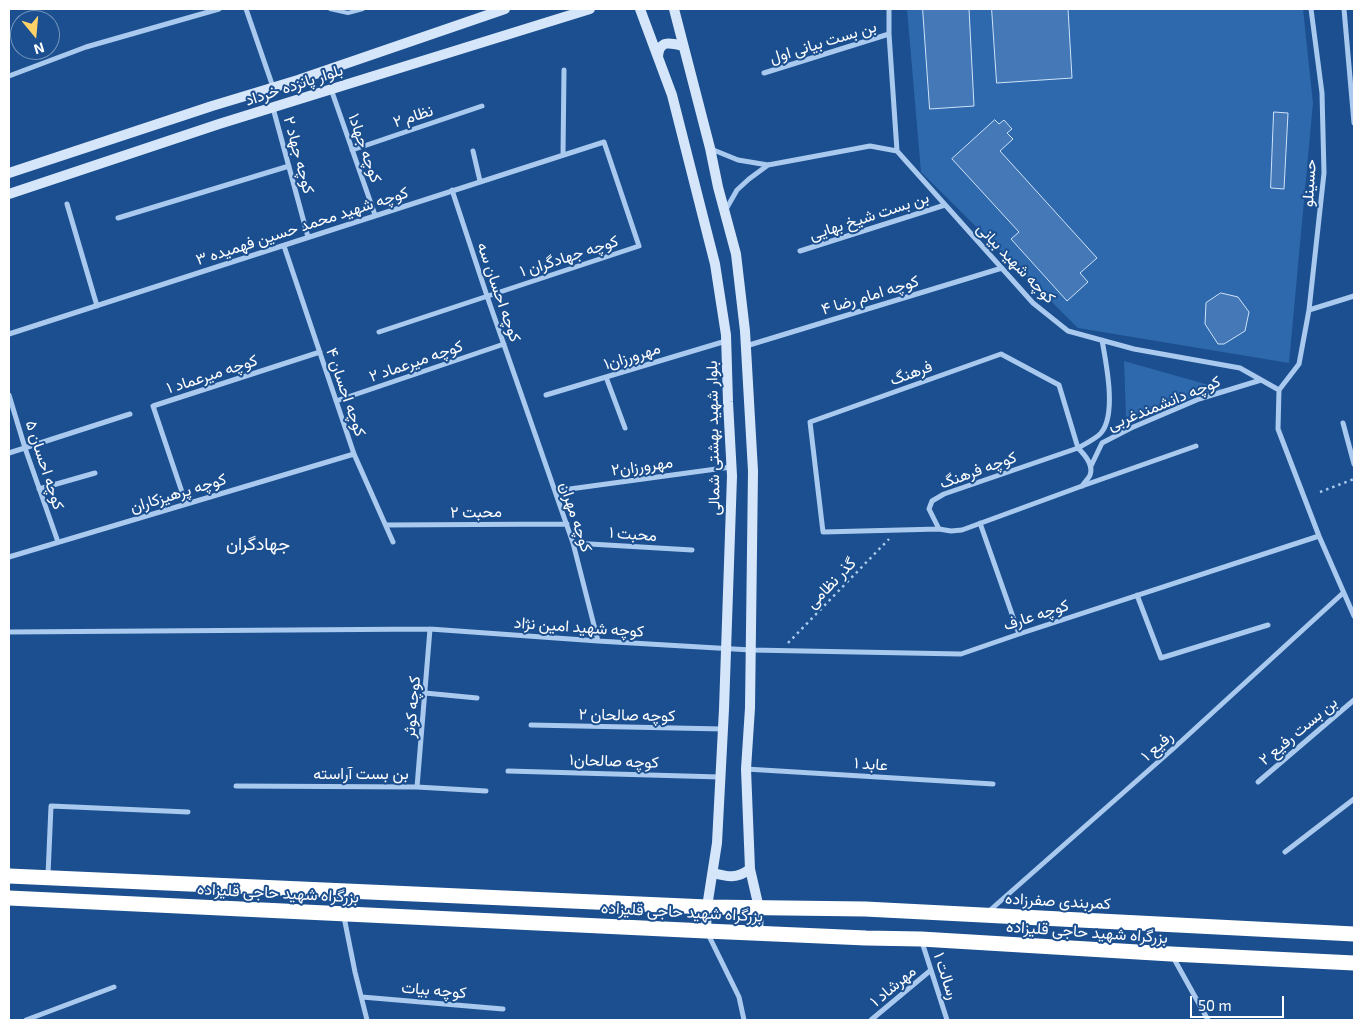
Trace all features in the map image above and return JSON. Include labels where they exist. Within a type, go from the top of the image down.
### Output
[{"type":"highway","name":"بزرگراه شهید حاجی قلیزاده","points":[[9,876],[759,908]]},
{"type":"highway","name":"بزرگراه شهید حاجی قلیزاده","points":[[9,898],[706,931],[921,939],[1354,963]]},
{"type":"highway","name":"کمربندی صفرزاده","points":[[759,908],[865,909],[1354,934]]},
{"type":"main road","name":"بلوار پانزده خرداد","points":[[9,173],[212,106],[274,88],[505,9]]},
{"type":"main road","name":"بلوار پانزده خرداد","points":[[9,194],[219,124],[590,9]]},
{"type":"main road","name":"بلوار شهید بهشتی شمالی","points":[[640,9],[672,95],[715,264],[726,341],[732,467],[726,648],[717,842],[707,907],[706,931]]},
{"type":"main road","points":[[674,9],[736,254],[746,347],[753,471],[750,708],[746,769],[750,869],[759,908],[758,933]]},
{"type":"main road","points":[[658,57],[658,50],[664,44],[673,43],[683,46]]},
{"type":"main road","points":[[713,873],[727,877],[742,875],[750,869]]},
{"type":"street","points":[[9,76],[86,47],[219,9]]},
{"type":"street","points":[[246,9],[274,88]]},
{"type":"street","points":[[710,148],[738,160],[768,165],[870,146],[897,151],[889,9]]},
{"type":"street","name":"حسینلو","points":[[1278,390],[1299,364],[1309,310],[1324,173],[1322,93],[1311,9]]},
{"type":"street","points":[[1344,9],[1354,123]]},
{"type":"street","name":"بن بست بیانی اول","points":[[764,73],[889,34]]},
{"type":"street","points":[[563,155],[564,70]]},
{"type":"street","name":"کوچه جهاد۱","points":[[331,89],[375,216]]},
{"type":"street","name":"نظام ۲","points":[[352,150],[482,106]]},
{"type":"street","name":"کوچه جهاد ۲","points":[[273,108],[308,238]]},
{"type":"street","name":"کوچه شهید محمد حسین فهمیده ۳","points":[[9,334],[604,142]]},
{"type":"street","name":"کوچه جهادگران ۱","points":[[487,296],[639,246],[604,142]]},
{"type":"street","points":[[473,151],[480,181]]},
{"type":"street","name":"کوچه شهید بیانی","points":[[897,151],[1033,303],[1068,331],[1134,349],[1240,368],[1278,390]]},
{"type":"street","points":[[725,212],[737,190],[768,165]]},
{"type":"street","points":[[118,218],[289,166]]},
{"type":"street","name":"کوچه احسان سه","points":[[452,190],[524,403]]},
{"type":"street","points":[[67,204],[96,306]]},
{"type":"street","name":"بن بست شیخ بهایی","points":[[800,251],[945,205]]},
{"type":"street","name":"کوچه احسان ۴","points":[[284,246],[354,454],[394,542]]},
{"type":"street","name":"کوچه امام رضا ۴","points":[[746,347],[1002,268]]},
{"type":"street","points":[[379,332],[487,296]]},
{"type":"street","points":[[1309,310],[1354,296]]},
{"type":"street","points":[[1082,486],[1090,475],[1091,466],[1086,455],[1078,448],[1101,433],[1109,418],[1109,377],[1102,340]]},
{"type":"street","name":"مهرورزان۱","points":[[546,395],[726,341]]},
{"type":"street","name":"کوچه میرعماد ۲","points":[[336,401],[504,344]]},
{"type":"street","name":"کوچه میرعماد ۱","points":[[186,504],[153,406],[320,352]]},
{"type":"street","name":"فرهنگ","points":[[897,530],[823,532],[810,422],[1001,354],[1059,385],[1078,448]]},
{"type":"street","points":[[606,377],[625,428]]},
{"type":"street","name":"کوچه دانشمندغربی","points":[[1091,466],[1102,443],[1130,428],[1199,400],[1261,380]]},
{"type":"street","points":[[1278,390],[1278,429],[1319,536],[1354,616]]},
{"type":"street","name":"کوچه احسان ۵","points":[[9,395],[25,448],[58,542]]},
{"type":"street","name":"کوچه مهران","points":[[524,403],[573,543],[598,641]]},
{"type":"street","points":[[9,453],[130,414]]},
{"type":"street","points":[[1343,423],[1354,464]]},
{"type":"street","points":[[897,530],[962,530],[1196,446]]},
{"type":"street","name":"کوچه فرهنگ","points":[[939,529],[929,509],[932,501],[944,494],[1078,448]]},
{"type":"street","name":"کوچه پرهیزکاران","points":[[9,557],[354,454]]},
{"type":"street","name":"مهرورزان۲","points":[[555,491],[732,467]]},
{"type":"street","points":[[39,489],[95,473]]},
{"type":"street","points":[[980,523],[1019,634]]},
{"type":"street","name":"محبت ۲","points":[[386,526],[566,524]]},
{"type":"street","name":"کوچه عارف","points":[[751,650],[961,654],[1319,536]]},
{"type":"street","name":"محبت ۱","points":[[573,543],[692,550]]},
{"type":"street","name":"رفیع ۱","points":[[984,915],[1176,747],[1344,594]]},
{"type":"street","points":[[1137,595],[1161,658],[1268,625]]},
{"type":"street","name":"کوچه شهید امین نژاد","points":[[9,632],[430,629],[751,650]]},
{"type":"street","name":"کوچه کوثر","points":[[418,787],[430,629]]},
{"type":"street","points":[[425,693],[477,698]]},
{"type":"street","name":"بن بست رفیع ۲","points":[[1258,782],[1354,700]]},
{"type":"street","name":"کوچه صالحان ۲","points":[[531,725],[723,729]]},
{"type":"street","name":"عابد ۱","points":[[746,769],[994,784]]},
{"type":"street","name":"کوچه صالحان۱","points":[[508,771],[720,777]]},
{"type":"street","name":"بن بست آراسته","points":[[236,786],[418,787],[486,791]]},
{"type":"street","points":[[1285,852],[1354,799]]},
{"type":"street","points":[[48,878],[51,806],[188,812]]},
{"type":"street","points":[[344,914],[368,1020]]},
{"type":"street","points":[[706,931],[739,997],[744,1020]]},
{"type":"street","name":"رسالت ۱","points":[[921,939],[947,1020]]},
{"type":"street","points":[[1171,954],[1208,1020]]},
{"type":"street","name":"مهرشاد ۱","points":[[872,1020],[931,970]]},
{"type":"street","points":[[26,1020],[114,987]]},
{"type":"street","name":"کوچه بیات","points":[[362,996],[503,1009]]},
{"type":"lane","points":[[330,9],[348,13],[363,9]]},
{"type":"path","points":[[1320,492],[1354,479]]},
{"type":"path","name":"گذر نظامی","points":[[780,651],[897,530]]},
{"type":"shaded area","points":[[907,9],[1303,9],[1313,103],[1289,363],[1078,328],[921,172]]},
{"type":"shaded area","points":[[1124,361],[1223,389],[1126,417]]},
{"type":"building","points":[[923,9],[969,9],[974,106],[930,109]]},
{"type":"building","points":[[992,9],[1068,9],[1072,78],[997,83]]},
{"type":"building","points":[[1274,112],[1288,113],[1284,189],[1271,188]]},
{"type":"building","points":[[995,120],[999,124],[1004,120],[1012,129],[1007,133],[1013,139],[1000,151],[1097,258],[1080,273],[1088,282],[1067,301],[1011,239],[1019,232],[952,159]]},
{"type":"building","points":[[1221,293],[1238,297],[1249,312],[1245,331],[1224,344],[1218,344],[1205,324],[1206,303]]},
{"type":"district","name":"جهادگران","points":[[258,544]]}]
